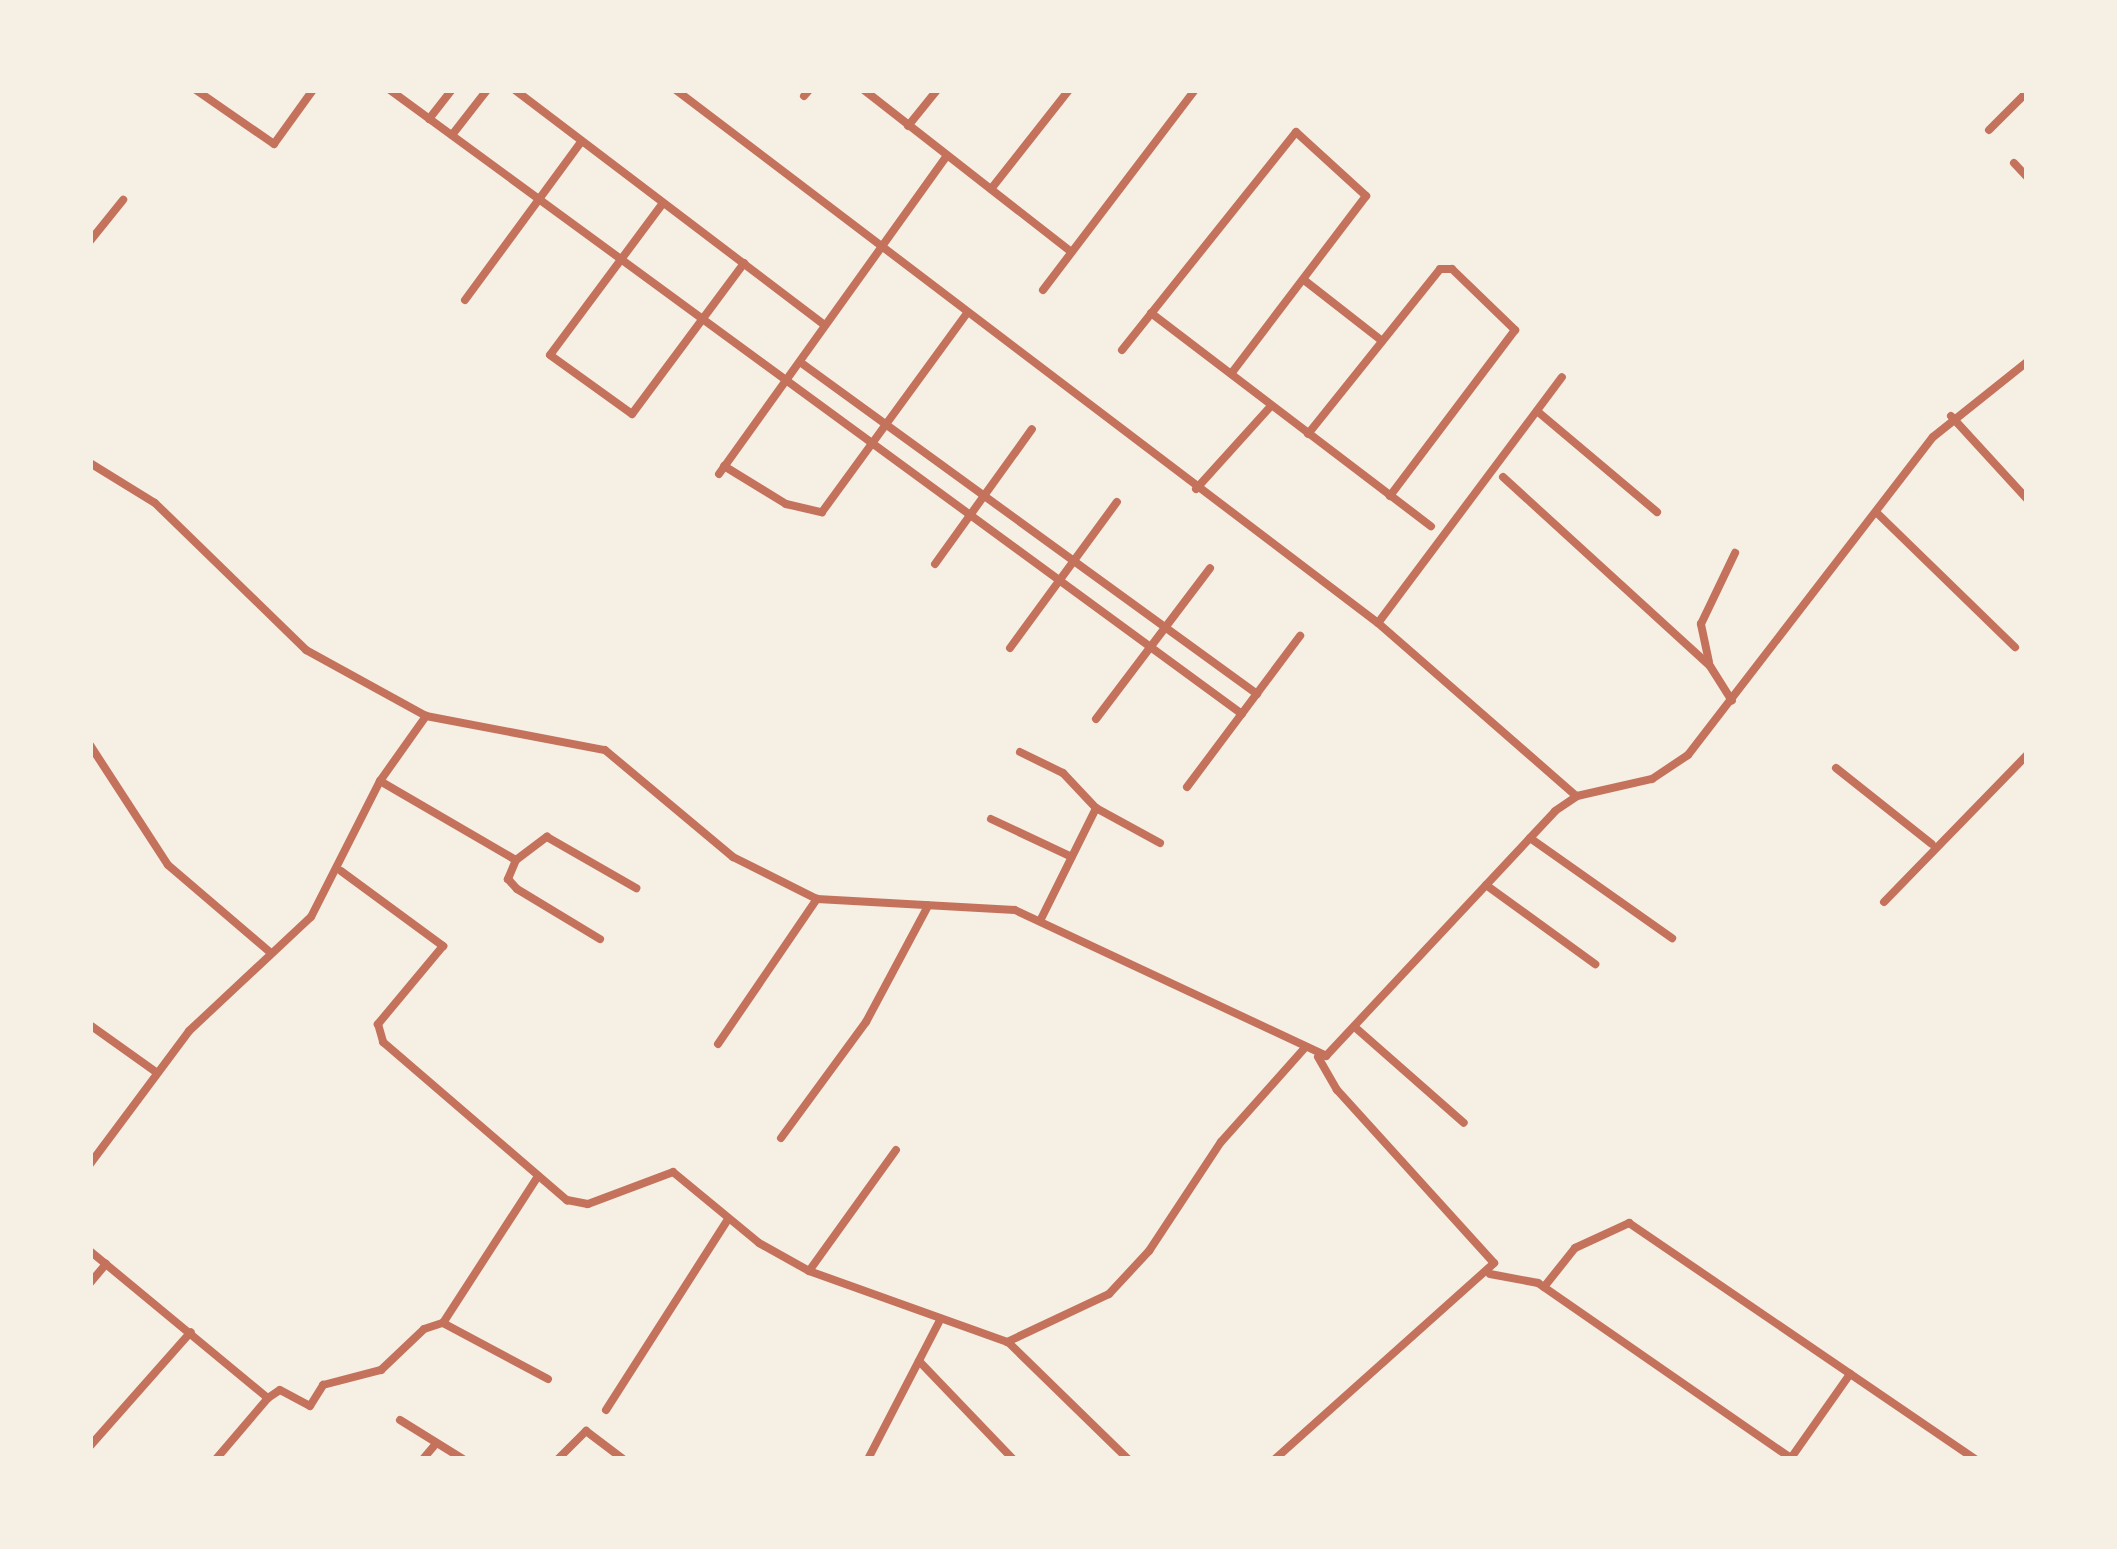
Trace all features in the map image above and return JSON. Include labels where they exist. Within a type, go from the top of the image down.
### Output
[{"type":"street","points":[[196,90],[274,143],[313,90]]},
{"type":"street","points":[[390,90],[1242,714]]},
{"type":"street","points":[[429,118],[452,90]]},
{"type":"street","points":[[452,135],[487,90]]},
{"type":"street","points":[[515,90],[825,325]]},
{"type":"street","points":[[676,90],[1378,623],[1573,798]]},
{"type":"street","points":[[864,90],[1071,252]]},
{"type":"street","points":[[908,126],[937,90]]},
{"type":"street","points":[[991,189],[1069,90]]},
{"type":"street","points":[[1043,290],[1195,90]]},
{"type":"street","points":[[1989,130],[2027,92]]},
{"type":"street","points":[[1122,350],[1297,132],[1366,196],[1231,374]]},
{"type":"street","points":[[465,300],[582,140]]},
{"type":"street","points":[[946,157],[722,470],[786,504],[822,512],[967,313]]},
{"type":"street","points":[[2014,164],[2027,178]]},
{"type":"street","points":[[90,241],[123,200]]},
{"type":"street","points":[[663,202],[550,355],[632,414],[744,263]]},
{"type":"street","points":[[1308,434],[1446,267],[1515,330],[1390,496]]},
{"type":"street","points":[[1304,280],[1382,341]]},
{"type":"street","points":[[1151,313],[1431,526]]},
{"type":"street","points":[[800,362],[1256,694]]},
{"type":"street","points":[[1318,1057],[1337,1051],[1486,885],[1573,798],[1672,768],[1732,701],[1951,416],[2027,362]]},
{"type":"street","points":[[1378,623],[1562,377]]},
{"type":"street","points":[[1196,489],[1270,406]]},
{"type":"street","points":[[1537,411],[1657,512]]},
{"type":"street","points":[[1951,416],[2027,499]]},
{"type":"street","points":[[934,564],[1032,429]]},
{"type":"street","points":[[90,464],[155,503],[306,650],[426,716],[605,750],[733,857],[817,899],[996,905],[1041,919],[1318,1057],[1337,1090],[1492,1257],[1489,1274],[1275,1459]]},
{"type":"street","points":[[1503,477],[1710,666],[1732,701]]},
{"type":"street","points":[[1010,648],[1117,502]]},
{"type":"street","points":[[1876,512],[2015,647]]},
{"type":"street","points":[[1710,666],[1701,624],[1735,553]]},
{"type":"street","points":[[1096,719],[1210,568]]},
{"type":"street","points":[[1187,787],[1300,636]]},
{"type":"street","points":[[90,1164],[156,1072],[311,917],[341,871],[380,781],[426,716]]},
{"type":"street","points":[[90,745],[168,865],[271,953]]},
{"type":"street","points":[[1020,752],[1063,773],[1096,808],[1160,843]]},
{"type":"street","points":[[1884,902],[1932,844],[2027,755]]},
{"type":"street","points":[[1836,768],[1932,844]]},
{"type":"street","points":[[380,781],[516,860]]},
{"type":"street","points":[[1041,919],[1096,808]]},
{"type":"street","points":[[991,819],[1072,856]]},
{"type":"street","points":[[600,939],[517,889],[508,879],[516,860],[547,837],[636,888]]},
{"type":"street","points":[[1530,838],[1672,938]]},
{"type":"street","points":[[341,871],[443,946],[379,1024],[383,1042],[538,1176],[577,1205],[673,1172],[728,1219],[809,1271],[939,1322],[1007,1342],[1128,1459]]},
{"type":"street","points":[[1486,885],[1595,964]]},
{"type":"street","points":[[718,1044],[817,899]]},
{"type":"street","points":[[781,1138],[866,1022],[928,906]]},
{"type":"street","points":[[90,1025],[156,1072]]},
{"type":"street","points":[[1357,1029],[1464,1123]]},
{"type":"street","points":[[1007,1342],[1109,1294],[1149,1251],[1221,1142],[1304,1049]]},
{"type":"street","points":[[809,1271],[896,1150]]},
{"type":"street","points":[[90,1251],[273,1394],[314,1402],[319,1389],[381,1370],[424,1329],[443,1322],[538,1176]]},
{"type":"street","points":[[606,1410],[728,1219]]},
{"type":"street","points":[[1544,1287],[1575,1248],[1629,1222],[1975,1459]]},
{"type":"street","points":[[90,1283],[106,1264]]},
{"type":"street","points":[[1489,1274],[1544,1287],[1791,1459],[1850,1373]]},
{"type":"street","points":[[443,1322],[548,1379]]},
{"type":"street","points":[[868,1459],[939,1322]]},
{"type":"street","points":[[90,1446],[190,1332]]},
{"type":"street","points":[[919,1360],[1012,1459]]},
{"type":"street","points":[[216,1459],[273,1394]]},
{"type":"street","points":[[400,1420],[434,1446],[463,1459]]},
{"type":"street","points":[[558,1459],[586,1432],[623,1459]]},
{"type":"street","points":[[423,1459],[434,1446]]}]
